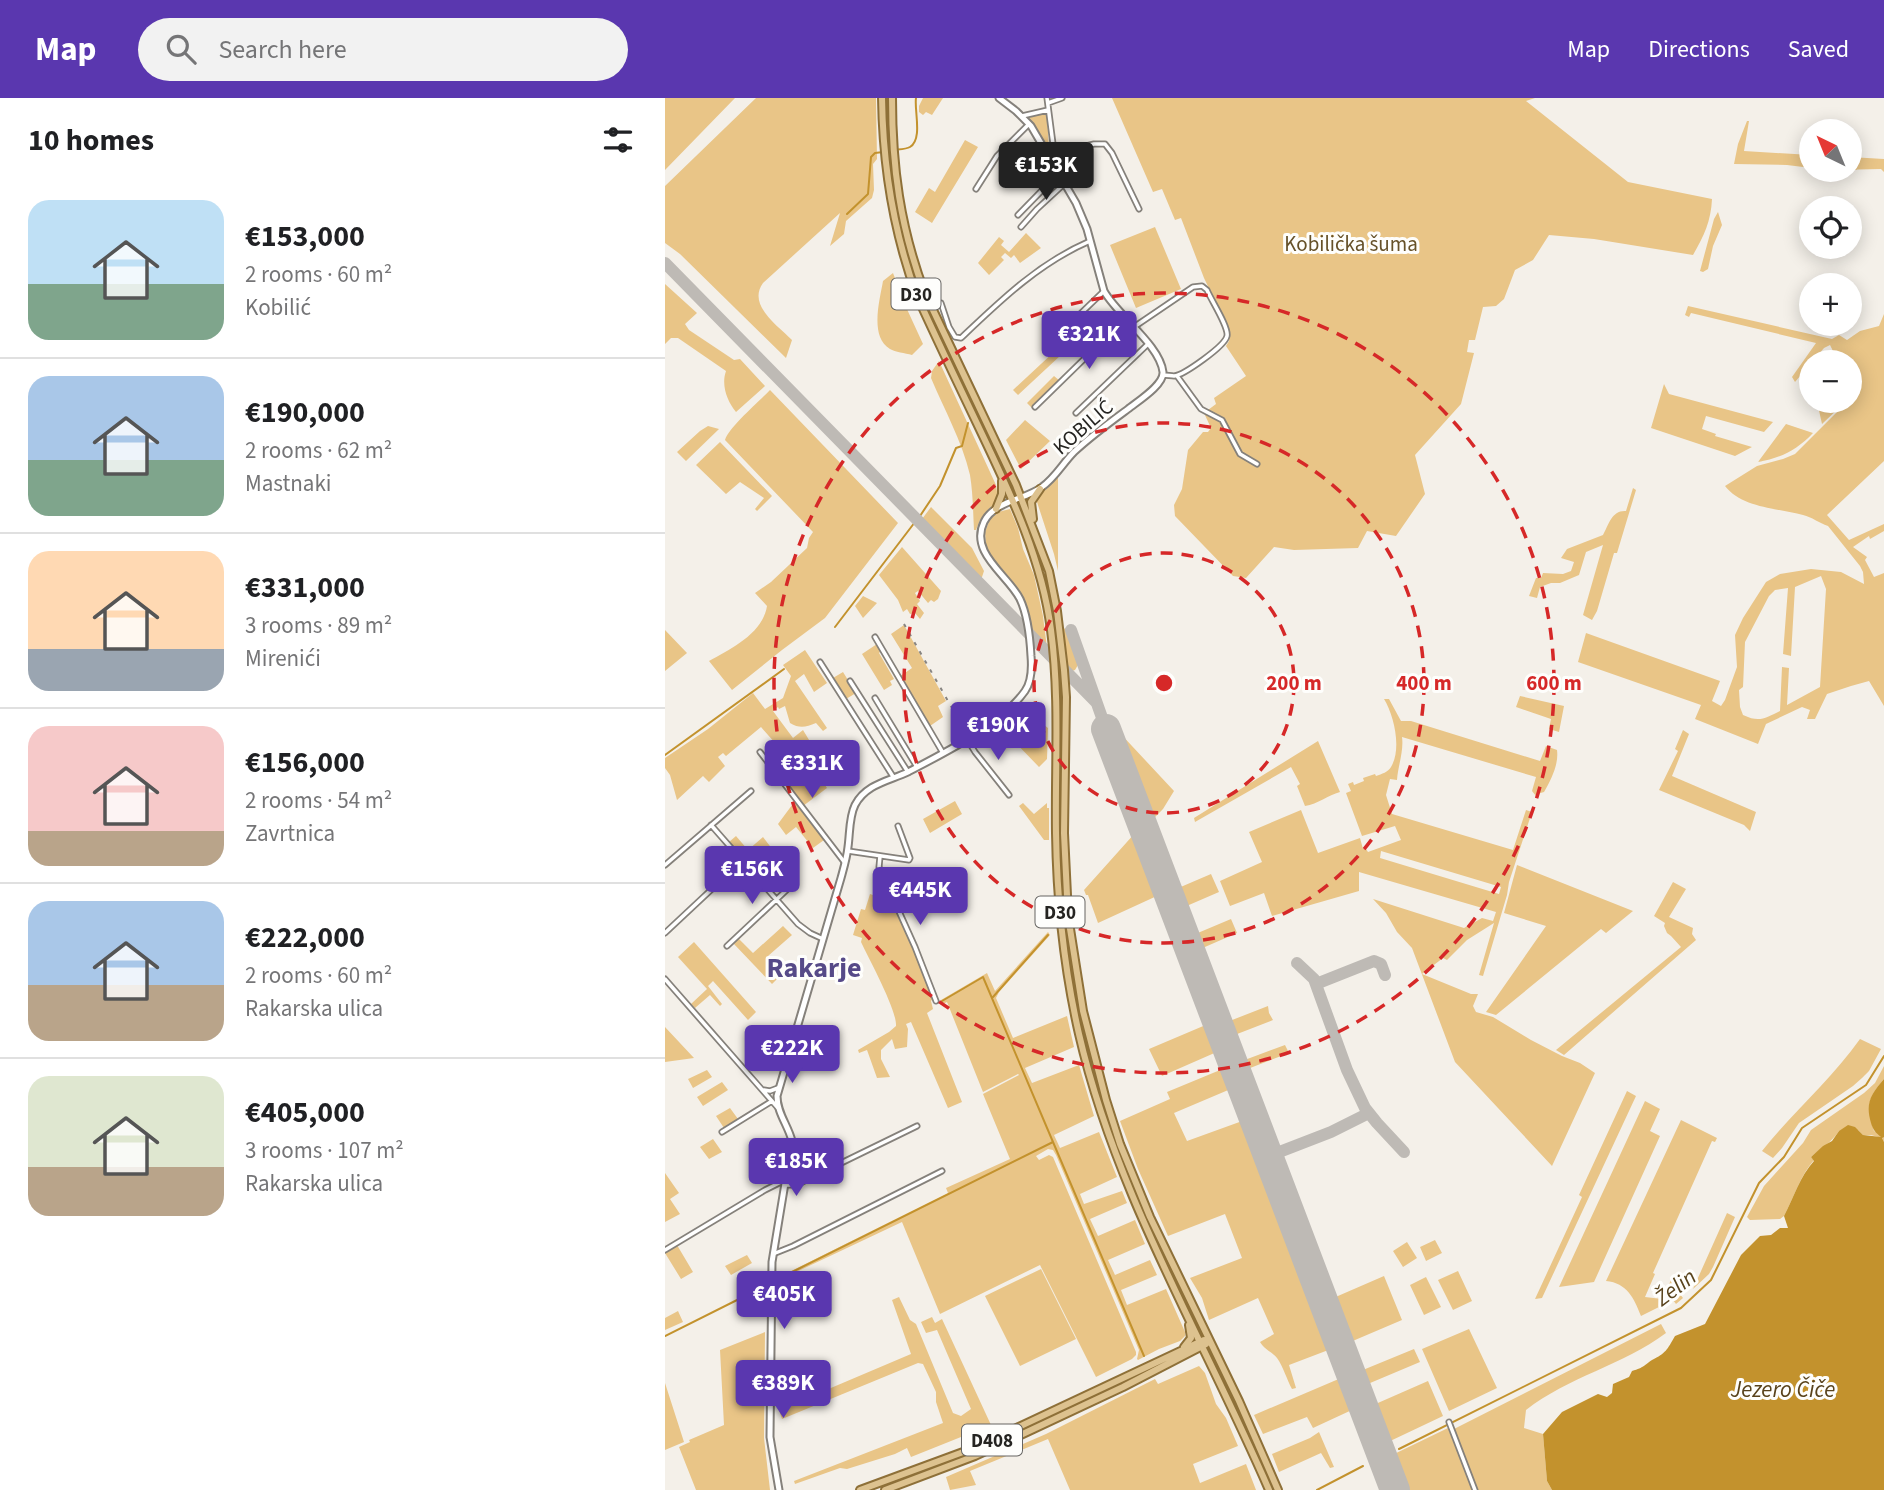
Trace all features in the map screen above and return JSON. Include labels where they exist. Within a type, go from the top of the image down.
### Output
[{"type":"main road","name":"D30","points":[[882,98],[884,158],[897,231],[914,287],[1013,501],[1043,583],[1055,660],[1057,877],[1064,950],[1080,1037],[1099,1106],[1127,1185],[1269,1490]]},
{"type":"main road","name":"D30","points":[[892,98],[893,157],[905,229],[920,278],[1021,498],[1049,571],[1057,611],[1066,697],[1066,878],[1070,928],[1083,1012],[1105,1100],[1150,1217],[1210,1340],[1278,1490]]},
{"type":"main road","points":[[999,98],[1029,124],[1059,173],[1083,217],[1104,291],[1148,344],[1161,363],[1163,375]]},
{"type":"main road","name":"KOBILIĆ","points":[[996,509],[1039,489],[1079,448],[1150,391],[1163,375]]},
{"type":"main road","points":[[779,1490],[770,1437],[772,1254],[792,1141],[778,1108],[778,1088],[845,863],[853,812],[859,799],[872,787],[908,772],[988,727],[1028,687],[1031,674],[1029,635],[1021,602],[1009,582],[987,557],[981,544],[986,518],[996,509],[1002,494],[1002,476]]},
{"type":"main road","points":[[1039,489],[1031,499],[1030,507],[1042,554]]},
{"type":"main road","points":[[1180,1350],[1192,1336],[1187,1321],[1188,1314]]},
{"type":"main road","name":"D408","points":[[885,1490],[988,1451],[1074,1411],[1210,1340]]},
{"type":"main road","name":"D408","points":[[860,1490],[974,1448],[1180,1350],[1202,1344]]},
{"type":"main road","points":[[1171,1362],[1195,1355],[1205,1357],[1212,1365]]},
{"type":"street","points":[[1048,155],[1053,144],[1047,100],[1062,98]]},
{"type":"street","points":[[1022,116],[1048,110]]},
{"type":"street","points":[[976,189],[997,156],[1029,124]]},
{"type":"street","points":[[1048,155],[1105,144],[1139,209]]},
{"type":"street","points":[[1018,215],[1059,173]]},
{"type":"street","points":[[1021,227],[1064,183]]},
{"type":"street","points":[[941,303],[949,327],[955,337],[961,338],[1013,289],[1037,271],[1090,241]]},
{"type":"street","points":[[1134,327],[1193,287],[1204,287],[1226,328],[1227,336],[1216,349],[1176,376],[1163,375]]},
{"type":"street","points":[[1050,343],[1104,291]]},
{"type":"street","points":[[1035,407],[1126,318]]},
{"type":"street","points":[[1076,413],[1148,344]]},
{"type":"street","points":[[1176,376],[1201,409],[1222,420],[1240,454],[1257,464]]},
{"type":"street","points":[[875,637],[943,753]]},
{"type":"street","points":[[820,662],[894,778]]},
{"type":"street","points":[[850,681],[908,772]]},
{"type":"street","points":[[875,698],[917,766]]},
{"type":"street","points":[[967,739],[1009,795]]},
{"type":"street","points":[[761,752],[845,863]]},
{"type":"street","points":[[665,865],[751,791]]},
{"type":"street","points":[[711,825],[801,927],[823,939]]},
{"type":"street","points":[[848,851],[910,859],[898,826]]},
{"type":"street","points":[[880,856],[879,867],[936,1001]]},
{"type":"street","points":[[665,933],[743,860]]},
{"type":"street","points":[[727,946],[794,883]]},
{"type":"street","points":[[665,979],[778,1108]]},
{"type":"street","points":[[762,1089],[770,1091],[778,1088]]},
{"type":"street","points":[[722,1132],[772,1101]]},
{"type":"street","points":[[665,1250],[765,1190],[786,1182],[793,1186],[801,1183],[917,1126]]},
{"type":"street","points":[[772,1254],[793,1247],[942,1171]]},
{"type":"street","points":[[1449,1424],[1475,1490]]},
{"type":"green space","points":[[665,98],[735,98],[665,170]]},
{"type":"green space","points":[[756,98],[876,98],[877,159],[873,164],[872,198],[846,221],[844,234],[830,246],[840,213],[763,283],[759,291],[761,307],[772,322],[792,340],[786,358],[680,254],[665,243],[665,186]]},
{"type":"green space","points":[[923,98],[943,98],[932,115],[926,112],[923,115],[919,112],[919,106]]},
{"type":"green space","name":"Kobilička šuma","points":[[1112,98],[1535,98],[1526,101],[1628,182],[1712,199],[1710,214],[1704,235],[1693,255],[1594,239],[1549,235],[1533,260],[1515,270],[1504,299],[1496,306],[1483,307],[1475,340],[1469,340],[1467,352],[1474,353],[1461,404],[1415,455],[1425,494],[1396,536],[1367,531],[1358,548],[1294,550],[1274,547],[1246,578],[1233,576],[1175,516],[1174,505],[1182,489],[1188,450],[1203,432],[1208,432],[1211,428],[1204,413],[1216,404],[1214,398],[1246,376],[1226,346],[1230,332],[1204,278],[1181,218],[1175,220],[1162,189],[1153,192]]},
{"type":"green space","points":[[1044,113],[1047,115],[1049,149],[1029,120],[1031,116]]},
{"type":"green space","points":[[1749,121],[1744,151],[1799,154],[1799,166],[1734,164],[1738,144]]},
{"type":"green space","points":[[965,140],[978,147],[932,223],[915,212],[929,188],[935,192]]},
{"type":"green space","points":[[1862,158],[1884,159],[1884,172],[1881,169],[1862,170]]},
{"type":"green space","points":[[888,160],[891,160],[902,226],[933,316],[1012,487],[982,429],[911,270],[897,220]]},
{"type":"green space","points":[[1718,212],[1722,225],[1713,246],[1708,269],[1703,272],[1700,271]]},
{"type":"green space","points":[[1155,227],[1181,289],[1136,308],[1110,245]]},
{"type":"green space","points":[[1026,233],[1041,248],[1020,263],[1014,255],[1011,258],[1005,253],[1001,257],[1004,260],[989,275],[978,263],[999,237],[1004,241],[1001,245],[1009,252]]},
{"type":"green space","points":[[893,273],[923,344],[912,355],[890,349],[880,336],[877,317],[883,281]]},
{"type":"green space","points":[[665,284],[697,313],[685,324],[689,330],[734,360],[740,359],[765,386],[736,412],[726,393],[726,371],[678,338],[671,338],[665,344]]},
{"type":"green space","points":[[1688,306],[1799,331],[1799,336],[1832,339],[1841,336],[1847,340],[1853,336],[1862,336],[1862,330],[1879,326],[1884,314],[1884,461],[1827,515],[1849,540],[1884,524],[1884,531],[1870,539],[1869,536],[1853,547],[1867,557],[1865,560],[1874,577],[1884,573],[1884,706],[1869,681],[1851,686],[1827,694],[1815,719],[1807,719],[1810,710],[1802,707],[1766,724],[1758,744],[1695,719],[1701,705],[1578,662],[1586,633],[1720,681],[1712,701],[1721,706],[1737,667],[1735,635],[1766,582],[1780,574],[1811,569],[1841,572],[1864,584],[1860,566],[1828,526],[1806,516],[1750,503],[1725,486],[1757,466],[1795,454],[1836,413],[1862,413],[1862,350],[1832,350],[1830,345],[1822,350],[1811,350],[1816,343],[1691,313],[1689,317],[1685,315]],"holes":[[[1821,576],[1826,589],[1820,687],[1787,705],[1789,668],[1782,667],[1780,711],[1758,719],[1743,715],[1740,707],[1739,690],[1743,687],[1745,642],[1769,596],[1775,590],[1788,588],[1783,654],[1791,656],[1795,587]]]},
{"type":"green space","points":[[1056,350],[1061,355],[1018,395],[1013,390]]},
{"type":"green space","points":[[939,361],[996,485],[998,499],[980,520],[976,530],[967,462],[931,378]]},
{"type":"green space","points":[[1799,367],[1799,377],[1795,382],[1792,377]]},
{"type":"green space","points":[[1054,376],[1060,381],[1032,408],[1027,403]]},
{"type":"green space","points":[[1664,384],[1669,394],[1773,422],[1764,432],[1706,416],[1702,429],[1716,434],[1715,436],[1752,447],[1735,456],[1651,428]]},
{"type":"green space","points":[[770,390],[898,523],[825,618],[732,690],[709,661],[753,632],[767,606],[755,593],[771,582],[807,548],[813,532],[725,440],[739,421]]},
{"type":"green space","points":[[1820,413],[1834,413],[1822,424]]},
{"type":"green space","points":[[1025,420],[1050,441],[1021,469],[1006,440]]},
{"type":"green space","points":[[1786,424],[1813,433],[1788,452],[1758,462]]},
{"type":"green space","points":[[708,426],[719,429],[686,461],[677,452]]},
{"type":"green space","points":[[720,442],[772,496],[757,511],[755,509],[764,498],[740,482],[726,494],[696,465]]},
{"type":"green space","points":[[1058,475],[1058,571],[1036,499]]},
{"type":"green space","points":[[1633,488],[1636,490],[1617,553],[1614,553],[1592,620],[1583,615],[1603,545],[1586,552],[1579,575],[1540,587],[1537,598],[1529,596],[1536,578],[1541,578],[1543,573],[1563,574],[1571,571],[1574,562],[1561,558],[1567,549],[1603,535],[1614,515],[1626,511]]},
{"type":"green space","points":[[931,507],[972,548],[984,571],[981,580],[922,519]]},
{"type":"green space","points":[[1010,509],[1034,575],[1047,648],[1031,632],[1027,607],[1017,588],[986,547],[985,532],[990,519],[998,512]]},
{"type":"green space","points":[[902,547],[941,591],[938,599],[928,603],[918,591],[915,593],[920,601],[917,604],[924,613],[920,619],[915,613],[910,614],[907,609],[903,612],[898,600],[879,575]]},
{"type":"green space","points":[[863,596],[877,603],[863,618],[855,606]]},
{"type":"green space","points":[[904,625],[946,701],[938,706],[943,717],[930,726],[899,677],[912,668],[891,634]]},
{"type":"green space","points":[[1067,628],[1078,665],[1072,671],[1066,668],[1063,629]]},
{"type":"green space","points":[[665,630],[687,653],[665,671]]},
{"type":"green space","points":[[877,644],[881,651],[879,653],[894,679],[890,681],[892,685],[884,690],[862,654]]},
{"type":"green space","points":[[805,650],[827,683],[814,692],[804,674],[795,681],[827,728],[823,731],[816,723],[803,727],[790,723],[785,706],[773,711],[793,738],[803,730],[823,763],[814,769],[827,788],[803,806],[772,765],[787,753],[761,727],[726,756],[723,753],[718,757],[725,766],[709,782],[703,776],[677,800],[670,775],[665,768],[665,758],[708,729],[753,693],[765,709],[783,698],[791,676],[783,665]]},
{"type":"green space","points":[[843,672],[856,693],[846,699],[833,678]]},
{"type":"green space","points":[[1520,696],[1564,706],[1559,732],[1549,729],[1551,719],[1516,707]]},
{"type":"green space","points":[[1384,699],[1389,699],[1401,721],[1411,721],[1540,761],[1546,746],[1557,750],[1552,777],[1544,792],[1536,796],[1532,791],[1536,777],[1402,737],[1397,780],[1390,779],[1386,795],[1392,814],[1513,850],[1526,810],[1532,812],[1483,976],[1479,975],[1494,923],[1467,940],[1447,960],[1443,958],[1422,974],[1471,994],[1478,994],[1473,1006],[1476,1012],[1493,1017],[1595,1073],[1552,1166],[1455,1062],[1412,948],[1373,899],[1464,928],[1482,918],[1493,921],[1496,912],[1359,872],[1359,891],[1272,916],[1264,893],[1230,906],[1220,881],[1262,862],[1249,832],[1301,810],[1318,853],[1360,838],[1363,849],[1368,852],[1401,840],[1395,826],[1362,836],[1346,793],[1351,791],[1348,784],[1353,782],[1354,785],[1364,781],[1363,778],[1387,772],[1391,767],[1396,742],[1394,723]],"holes":[[[1381,851],[1501,887],[1499,894],[1380,858]]]},
{"type":"green space","points":[[1035,718],[1048,728],[1047,759],[1039,767],[1011,736],[1018,730],[1025,736],[1035,726],[1031,722]]},
{"type":"green space","points":[[1683,730],[1689,734],[1672,776],[1756,812],[1750,831],[1744,825],[1659,790],[1678,751],[1675,749]]},
{"type":"green space","points":[[1118,731],[1174,791],[1163,809],[1151,821],[1124,751]]},
{"type":"green space","points":[[1318,741],[1340,792],[1305,806],[1297,786],[1300,784],[1291,767],[1195,822],[1194,818]]},
{"type":"green space","points":[[795,801],[824,840],[813,848],[796,827],[786,835],[778,824]]},
{"type":"green space","points":[[955,801],[962,814],[930,833],[923,819]]},
{"type":"green space","points":[[1023,803],[1034,814],[1047,803],[1049,840],[1044,840],[1019,806]]},
{"type":"green space","points":[[1135,833],[1159,895],[1098,923],[1084,890]]},
{"type":"green space","points":[[736,836],[748,850],[763,837],[776,854],[768,861],[760,852],[748,863],[729,842]]},
{"type":"green space","points":[[1517,865],[1633,911],[1606,933],[1601,929],[1496,1015],[1486,1012],[1546,926],[1504,913]]},
{"type":"green space","points":[[1211,874],[1219,892],[1182,908],[1176,889]]},
{"type":"green space","points":[[1673,882],[1686,889],[1669,917],[1693,928],[1692,934],[1696,940],[1564,1055],[1556,1050],[1681,947],[1667,933],[1665,923],[1654,916]]},
{"type":"green space","points":[[870,894],[894,902],[933,999],[933,1009],[927,1013],[962,1102],[948,1108],[911,1022],[906,1024],[907,1047],[895,1049],[892,1039],[881,1050],[881,1059],[890,1077],[877,1078],[867,1050],[859,1053],[858,1050],[896,1026],[892,1009],[861,942],[862,938],[853,935],[861,909],[865,910]]},
{"type":"green space","points":[[1231,919],[1237,933],[1198,950],[1193,935]]},
{"type":"green space","points":[[783,926],[792,935],[768,956],[782,974],[772,984],[733,943],[738,938],[753,953]]},
{"type":"green space","points":[[1048,932],[1050,935],[996,998],[1013,1038],[1067,1016],[1074,1047],[1025,1068],[1032,1083],[1079,1065],[1094,1116],[1054,1135],[1060,1148],[1099,1132],[1117,1177],[1080,1194],[1084,1204],[1122,1191],[1127,1203],[1090,1219],[1098,1236],[1135,1220],[1145,1244],[1108,1260],[1115,1275],[1150,1260],[1157,1275],[1121,1290],[1127,1305],[1166,1289],[1185,1332],[1180,1341],[1137,1359],[1139,1350],[1056,1155],[1053,1150],[1048,1149],[1036,1156],[1039,1160],[1049,1155],[1053,1157],[1136,1352],[1132,1359],[1096,1377],[1040,1265],[940,1314],[902,1222],[775,1282],[775,1279],[948,1193],[946,1188],[1010,1159],[983,1094],[1019,1075],[983,1092],[947,1002],[943,1004],[941,1000],[987,973],[995,991]]},
{"type":"green space","points":[[694,942],[756,1012],[748,1020],[713,981],[708,986],[722,1004],[720,1006],[710,995],[695,1008],[691,1004],[707,989],[678,957]]},
{"type":"green space","points":[[1268,1006],[1273,1020],[1232,1036],[1227,1022]]},
{"type":"green space","points":[[1208,1024],[1219,1051],[1162,1076],[1149,1049]]},
{"type":"green space","points":[[665,1027],[694,1058],[665,1062]]},
{"type":"green space","points":[[1860,1039],[1881,1049],[1869,1071],[1853,1086],[1799,1123],[1773,1158],[1762,1151],[1837,1068]]},
{"type":"green space","points":[[1285,1045],[1289,1053],[1245,1070],[1242,1061]]},
{"type":"green space","points":[[1884,1066],[1884,1079],[1871,1098],[1869,1110],[1874,1131],[1884,1137],[1884,1142],[1882,1138],[1863,1135],[1858,1130],[1839,1131],[1811,1157],[1814,1160],[1784,1216],[1780,1219],[1750,1220],[1747,1217],[1764,1186],[1803,1143],[1811,1130],[1864,1093],[1875,1083]]},
{"type":"green space","points":[[1225,1068],[1233,1088],[1174,1113],[1187,1141],[1245,1120],[1331,1349],[1289,1365],[1296,1388],[1292,1389],[1277,1358],[1260,1342],[1274,1334],[1258,1298],[1209,1320],[1202,1298],[1190,1278],[1242,1258],[1225,1214],[1168,1236],[1120,1121],[1170,1099],[1167,1092]]},
{"type":"green space","points":[[707,1070],[712,1077],[693,1088],[688,1079]]},
{"type":"green space","points":[[722,1082],[728,1090],[703,1106],[697,1097]]},
{"type":"green space","points":[[1627,1091],[1636,1096],[1542,1298],[1535,1299],[1582,1197],[1579,1195]]},
{"type":"green space","points":[[1645,1101],[1660,1109],[1650,1131],[1660,1136],[1594,1282],[1559,1287]]},
{"type":"green space","points":[[730,1108],[738,1119],[724,1128],[716,1116]]},
{"type":"green space","points":[[1681,1120],[1717,1138],[1715,1142],[1712,1141],[1653,1273],[1655,1274],[1645,1297],[1662,1299],[1672,1278],[1683,1298],[1676,1304],[1673,1300],[1641,1316],[1624,1288],[1606,1281]]},
{"type":"green space","points":[[713,1139],[722,1152],[709,1159],[700,1147]]},
{"type":"green space","points":[[665,1173],[679,1193],[670,1199],[680,1214],[665,1222]]},
{"type":"green space","points":[[1727,1213],[1735,1217],[1713,1267],[1693,1289]]},
{"type":"green space","points":[[1435,1240],[1442,1253],[1426,1261],[1420,1247]]},
{"type":"green space","points":[[1407,1242],[1417,1258],[1403,1267],[1393,1251]]},
{"type":"green space","points":[[677,1245],[693,1272],[681,1279],[665,1253]]},
{"type":"green space","points":[[747,1255],[752,1263],[731,1275],[725,1266]]},
{"type":"green space","points":[[1041,1269],[1076,1339],[1020,1366],[985,1296]]},
{"type":"green space","points":[[1458,1271],[1472,1301],[1453,1310],[1438,1280]]},
{"type":"green space","points":[[1384,1276],[1402,1320],[1348,1343],[1331,1299]]},
{"type":"green space","points":[[1426,1277],[1441,1307],[1424,1315],[1410,1285]]},
{"type":"green space","points":[[899,1297],[910,1320],[916,1324],[953,1413],[961,1416],[971,1409],[937,1330],[926,1333],[921,1322],[932,1317],[935,1323],[942,1319],[991,1425],[911,1457],[907,1448],[795,1484],[794,1481],[943,1423],[936,1402],[936,1392],[923,1364],[918,1363],[782,1419],[779,1410],[911,1354],[892,1300]]},
{"type":"green space","points":[[678,1311],[683,1322],[665,1330],[665,1318]]},
{"type":"green space","points":[[1661,1324],[1666,1333],[1649,1344],[1560,1389],[1526,1410],[1524,1428],[1543,1434],[1547,1481],[1552,1490],[1478,1490],[1454,1429]]},
{"type":"green space","points":[[1469,1329],[1497,1388],[1449,1411],[1422,1349]]},
{"type":"green space","points":[[765,1332],[764,1438],[770,1490],[696,1490],[679,1447],[724,1425],[720,1350]]},
{"type":"green space","points":[[1414,1349],[1420,1362],[1363,1386],[1358,1372]]},
{"type":"green space","points":[[1199,1366],[1205,1373],[1216,1404],[1226,1418],[1238,1446],[1193,1464],[1200,1483],[1246,1464],[1256,1490],[1070,1490],[1048,1439],[970,1471],[976,1485],[950,1490],[946,1477],[1046,1434],[1155,1379],[1158,1384]]},
{"type":"green space","points":[[1341,1378],[1354,1409],[1313,1428],[1307,1417],[1263,1434],[1254,1415]]},
{"type":"green space","points":[[1428,1381],[1443,1416],[1386,1443],[1371,1406]]},
{"type":"green space","points":[[665,1383],[684,1442],[665,1450]]},
{"type":"green space","points":[[1448,1428],[1472,1490],[1401,1490],[1388,1457]]},
{"type":"green space","points":[[1319,1432],[1334,1467],[1330,1468],[1321,1453],[1279,1472],[1272,1454]]},
{"type":"water","name":"Jezero Čiče","points":[[1884,1079],[1884,1490],[1552,1490],[1547,1481],[1543,1434],[1562,1412],[1598,1394],[1607,1397],[1612,1393],[1613,1384],[1629,1377],[1632,1371],[1663,1353],[1675,1336],[1705,1324],[1741,1255],[1760,1236],[1771,1235],[1780,1228],[1788,1228],[1784,1216],[1801,1180],[1814,1161],[1811,1157],[1848,1125],[1855,1127],[1863,1135],[1881,1137],[1873,1128],[1869,1104]]},
{"type":"waterway","points":[[888,151],[908,148],[914,143],[917,131],[916,98]]},
{"type":"waterway","points":[[847,214],[868,194],[871,157],[875,153],[883,152]]},
{"type":"waterway","points":[[920,516],[940,486],[956,448],[962,446],[968,423]]},
{"type":"waterway","points":[[835,627],[915,522]]},
{"type":"waterway","points":[[665,755],[784,669]]},
{"type":"waterway","points":[[993,997],[1048,935]]},
{"type":"waterway","points":[[776,1280],[1053,1142],[983,977],[942,1001]]},
{"type":"waterway","name":"Želin","points":[[1399,1449],[1681,1308],[1711,1280],[1759,1183],[1784,1157],[1802,1128],[1866,1085],[1884,1056]]},
{"type":"waterway","points":[[1053,1142],[1144,1356]]},
{"type":"waterway","points":[[665,1336],[763,1287]]},
{"type":"waterway","name":"Želin","points":[[1317,1490],[1363,1466]]},
{"type":"taxiway","points":[[665,263],[1096,702]]},
{"type":"taxiway","points":[[1071,630],[1106,729]]},
{"type":"taxiway","points":[[1316,984],[1374,961],[1381,964],[1385,975]]},
{"type":"taxiway","points":[[1297,963],[1314,979],[1347,1070],[1365,1108],[1404,1152]]},
{"type":"taxiway","points":[[1269,1156],[1331,1132],[1369,1113]]},
{"type":"runway","points":[[1106,729],[1395,1490]]},
{"type":"railway","points":[[904,624],[952,708]]},
{"type":"district","name":"Rakarje","points":[[814,967]]}]
